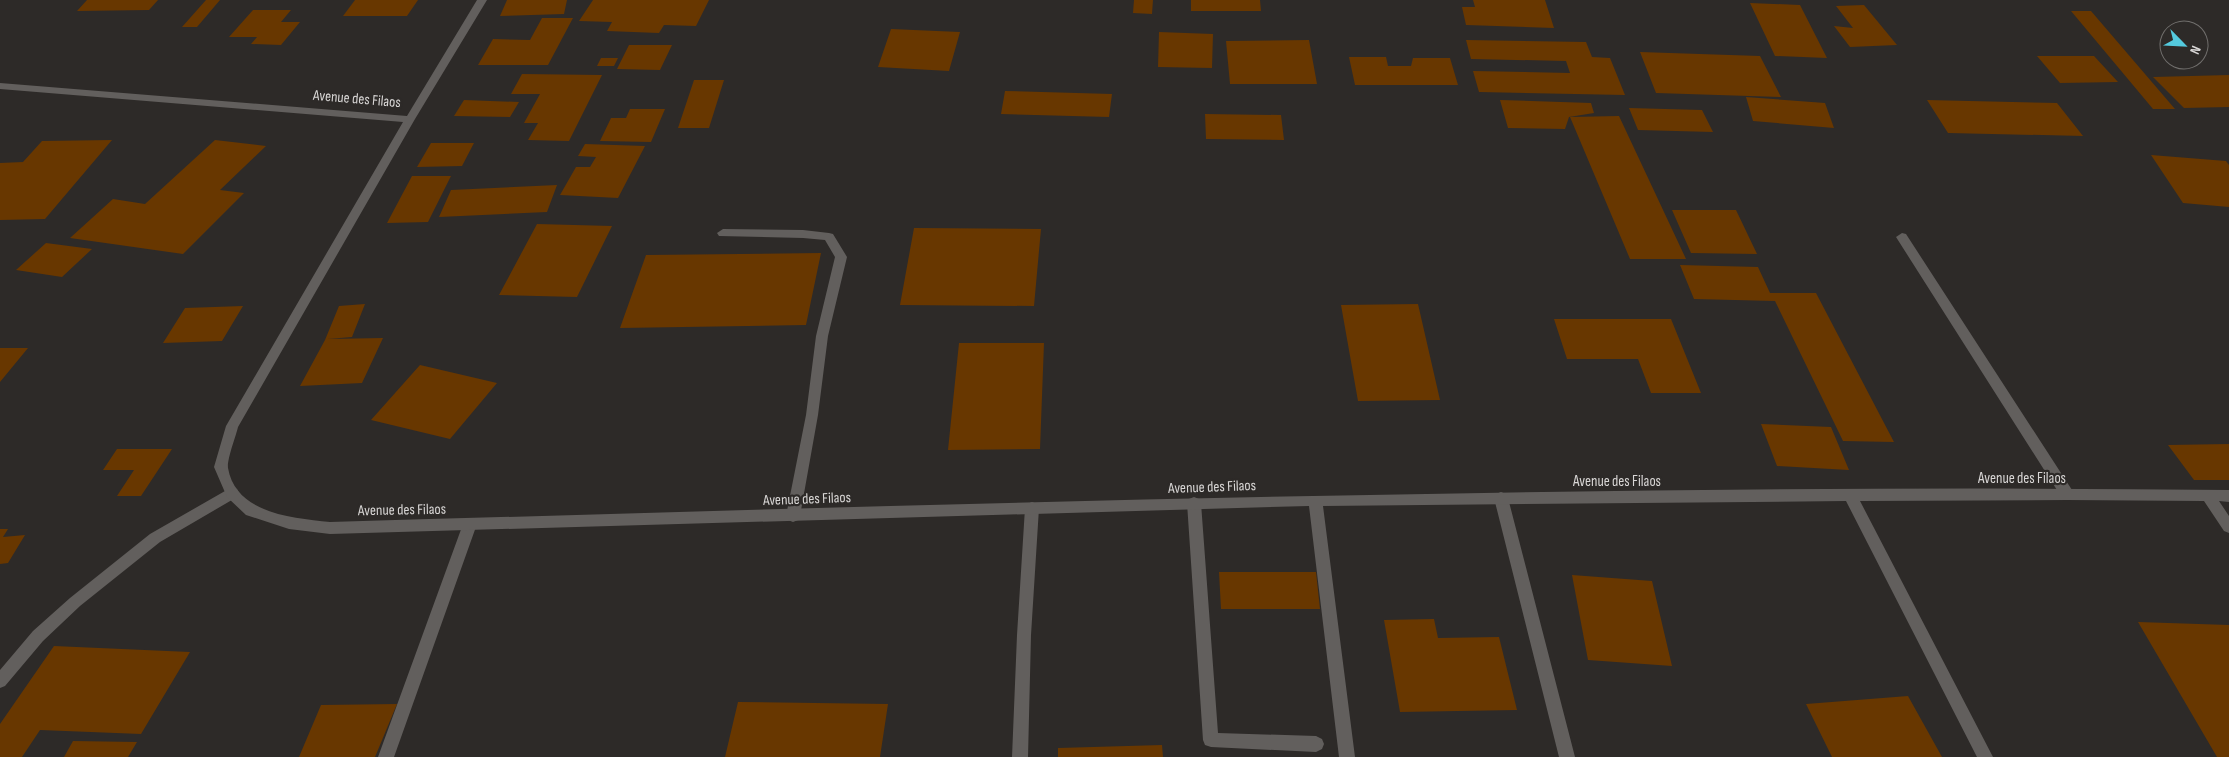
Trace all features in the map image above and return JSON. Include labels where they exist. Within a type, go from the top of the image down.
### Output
[{"type":"street","points":[[410,119],[482,0]]},
{"type":"street","name":"Avenue des Filaos","points":[[0,86],[410,119],[232,426],[221,467],[232,494],[251,511],[288,522],[321,527],[470,524],[1315,500],[2066,494],[2229,496]]},
{"type":"street","points":[[723,233],[803,234],[829,237],[842,257],[822,336],[812,415],[793,516]]},
{"type":"street","points":[[1902,237],[2066,494]]},
{"type":"street","points":[[0,681],[38,636],[82,596],[154,538],[232,494]]},
{"type":"street","points":[[1850,496],[1985,757]]},
{"type":"street","points":[[2208,496],[2229,528]]},
{"type":"street","points":[[1501,498],[1567,757]]},
{"type":"street","points":[[1315,500],[1347,757]]},
{"type":"street","points":[[1194,503],[1211,740],[1316,744]]},
{"type":"street","points":[[1020,757],[1024,635],[1032,508]]},
{"type":"street","points":[[386,757],[470,524]]},
{"type":"building","points":[[87,0],[158,0],[149,10],[77,11]]},
{"type":"building","points":[[206,0],[220,0],[197,27],[182,27]]},
{"type":"building","points":[[355,0],[418,0],[407,16],[343,16]]},
{"type":"building","points":[[507,0],[567,0],[564,14],[500,16]]},
{"type":"building","points":[[593,0],[709,0],[696,26],[664,25],[659,33],[607,31],[612,22],[579,21]]},
{"type":"building","points":[[1134,0],[1153,0],[1152,14],[1133,13]]},
{"type":"building","points":[[1191,0],[1260,0],[1261,11],[1191,11]]},
{"type":"building","points":[[1473,0],[1545,0],[1554,28],[1466,25],[1462,7],[1475,7]]},
{"type":"building","points":[[1750,3],[1800,5],[1827,58],[1775,56]]},
{"type":"building","points":[[1864,5],[1897,45],[1850,47],[1834,26],[1853,28],[1836,6]]},
{"type":"building","points":[[253,10],[291,10],[281,22],[300,22],[281,45],[251,44],[257,37],[229,37]]},
{"type":"building","points":[[2071,11],[2091,11],[2175,109],[2153,109]]},
{"type":"building","points":[[542,18],[573,18],[548,65],[478,65],[493,39],[530,40]]},
{"type":"building","points":[[891,29],[960,32],[949,71],[878,67]]},
{"type":"building","points":[[1159,32],[1213,34],[1212,68],[1158,67]]},
{"type":"building","points":[[1309,40],[1317,84],[1230,84],[1226,41]]},
{"type":"building","points":[[1466,40],[1586,42],[1592,57],[1610,58],[1625,95],[1479,92],[1473,71],[1570,73],[1566,61],[1471,59]]},
{"type":"building","points":[[629,45],[672,45],[660,70],[617,69]]},
{"type":"building","points":[[1640,52],[1760,56],[1781,97],[1656,93]]},
{"type":"building","points":[[2037,56],[2094,56],[2118,82],[2060,83]]},
{"type":"building","points":[[1349,57],[1386,57],[1388,66],[1411,66],[1413,58],[1450,58],[1458,85],[1355,85]]},
{"type":"building","points":[[601,58],[618,58],[614,66],[597,66]]},
{"type":"building","points":[[522,74],[602,75],[569,141],[528,140],[538,123],[524,123],[540,94],[511,94]]},
{"type":"building","points":[[2229,75],[2229,107],[2184,108],[2153,77]]},
{"type":"building","points":[[694,80],[724,80],[709,128],[678,128]]},
{"type":"building","points":[[1005,91],[1112,94],[1109,117],[1001,114]]},
{"type":"building","points":[[1746,97],[1825,103],[1834,128],[1753,121]]},
{"type":"building","points":[[464,100],[519,102],[510,117],[454,116]]},
{"type":"building","points":[[1500,100],[1591,103],[1594,113],[1569,117],[1565,129],[1508,128]]},
{"type":"building","points":[[1927,100],[2057,103],[2083,136],[1948,133]]},
{"type":"building","points":[[1629,108],[1702,110],[1713,132],[1638,130]]},
{"type":"building","points":[[630,109],[665,109],[651,142],[600,141],[611,118],[626,118]]},
{"type":"building","points":[[1205,114],[1281,115],[1284,140],[1206,139]]},
{"type":"building","points":[[1619,116],[1686,259],[1630,259],[1570,117]]},
{"type":"building","points":[[112,140],[45,219],[0,220],[0,163],[23,162],[42,141]]},
{"type":"building","points":[[215,140],[266,146],[220,190],[244,193],[183,254],[70,238],[113,199],[145,204]]},
{"type":"building","points":[[431,143],[474,143],[462,166],[417,167]]},
{"type":"building","points":[[585,144],[645,146],[618,198],[560,195],[576,167],[590,167],[596,157],[578,156]]},
{"type":"building","points":[[2151,155],[2226,161],[2229,165],[2229,207],[2183,203]]},
{"type":"building","points":[[412,176],[451,176],[428,222],[387,223]]},
{"type":"building","points":[[557,185],[547,212],[439,217],[451,190]]},
{"type":"building","points":[[1672,210],[1736,210],[1757,254],[1691,253]]},
{"type":"building","points":[[537,224],[612,226],[577,297],[499,295]]},
{"type":"building","points":[[914,228],[1041,229],[1034,306],[900,305]]},
{"type":"building","points":[[46,243],[92,249],[62,277],[16,270]]},
{"type":"building","points":[[821,253],[806,325],[620,328],[646,255]]},
{"type":"building","points":[[1680,265],[1758,267],[1770,293],[1816,293],[1894,442],[1843,441],[1775,301],[1694,299]]},
{"type":"building","points":[[365,304],[352,337],[328,339],[383,338],[362,383],[300,386],[325,340],[339,306]]},
{"type":"building","points":[[1418,304],[1440,400],[1358,401],[1341,305]]},
{"type":"building","points":[[243,306],[222,341],[163,343],[185,308]]},
{"type":"building","points":[[1554,319],[1671,319],[1701,393],[1651,393],[1638,359],[1567,359]]},
{"type":"building","points":[[959,343],[1044,343],[1040,449],[948,450]]},
{"type":"building","points":[[0,348],[28,348],[0,382]]},
{"type":"building","points":[[420,365],[497,383],[450,439],[371,420]]},
{"type":"building","points":[[1761,424],[1831,427],[1849,470],[1777,466]]},
{"type":"building","points":[[2229,444],[2229,480],[2194,480],[2168,445]]},
{"type":"building","points":[[117,449],[172,449],[141,496],[117,496],[134,470],[103,470]]},
{"type":"building","points":[[0,529],[8,529],[3,537],[25,535],[8,563],[0,564]]},
{"type":"building","points":[[1219,572],[1316,572],[1320,609],[1221,609]]},
{"type":"building","points":[[1572,575],[1652,581],[1672,666],[1588,660]]},
{"type":"building","points":[[1434,619],[1438,638],[1499,637],[1517,710],[1400,712],[1384,620]]},
{"type":"building","points":[[2138,622],[2229,625],[2229,757],[2217,757]]},
{"type":"building","points":[[54,646],[190,652],[141,734],[40,730],[22,757],[0,757],[0,724]]},
{"type":"building","points":[[1908,696],[1942,757],[1832,757],[1806,704]]},
{"type":"building","points":[[738,702],[888,704],[880,757],[725,757]]},
{"type":"building","points":[[397,704],[375,757],[299,757],[321,705]]},
{"type":"building","points":[[73,741],[137,742],[128,757],[64,757]]},
{"type":"building","points":[[1162,745],[1163,757],[1058,757],[1058,748]]}]
